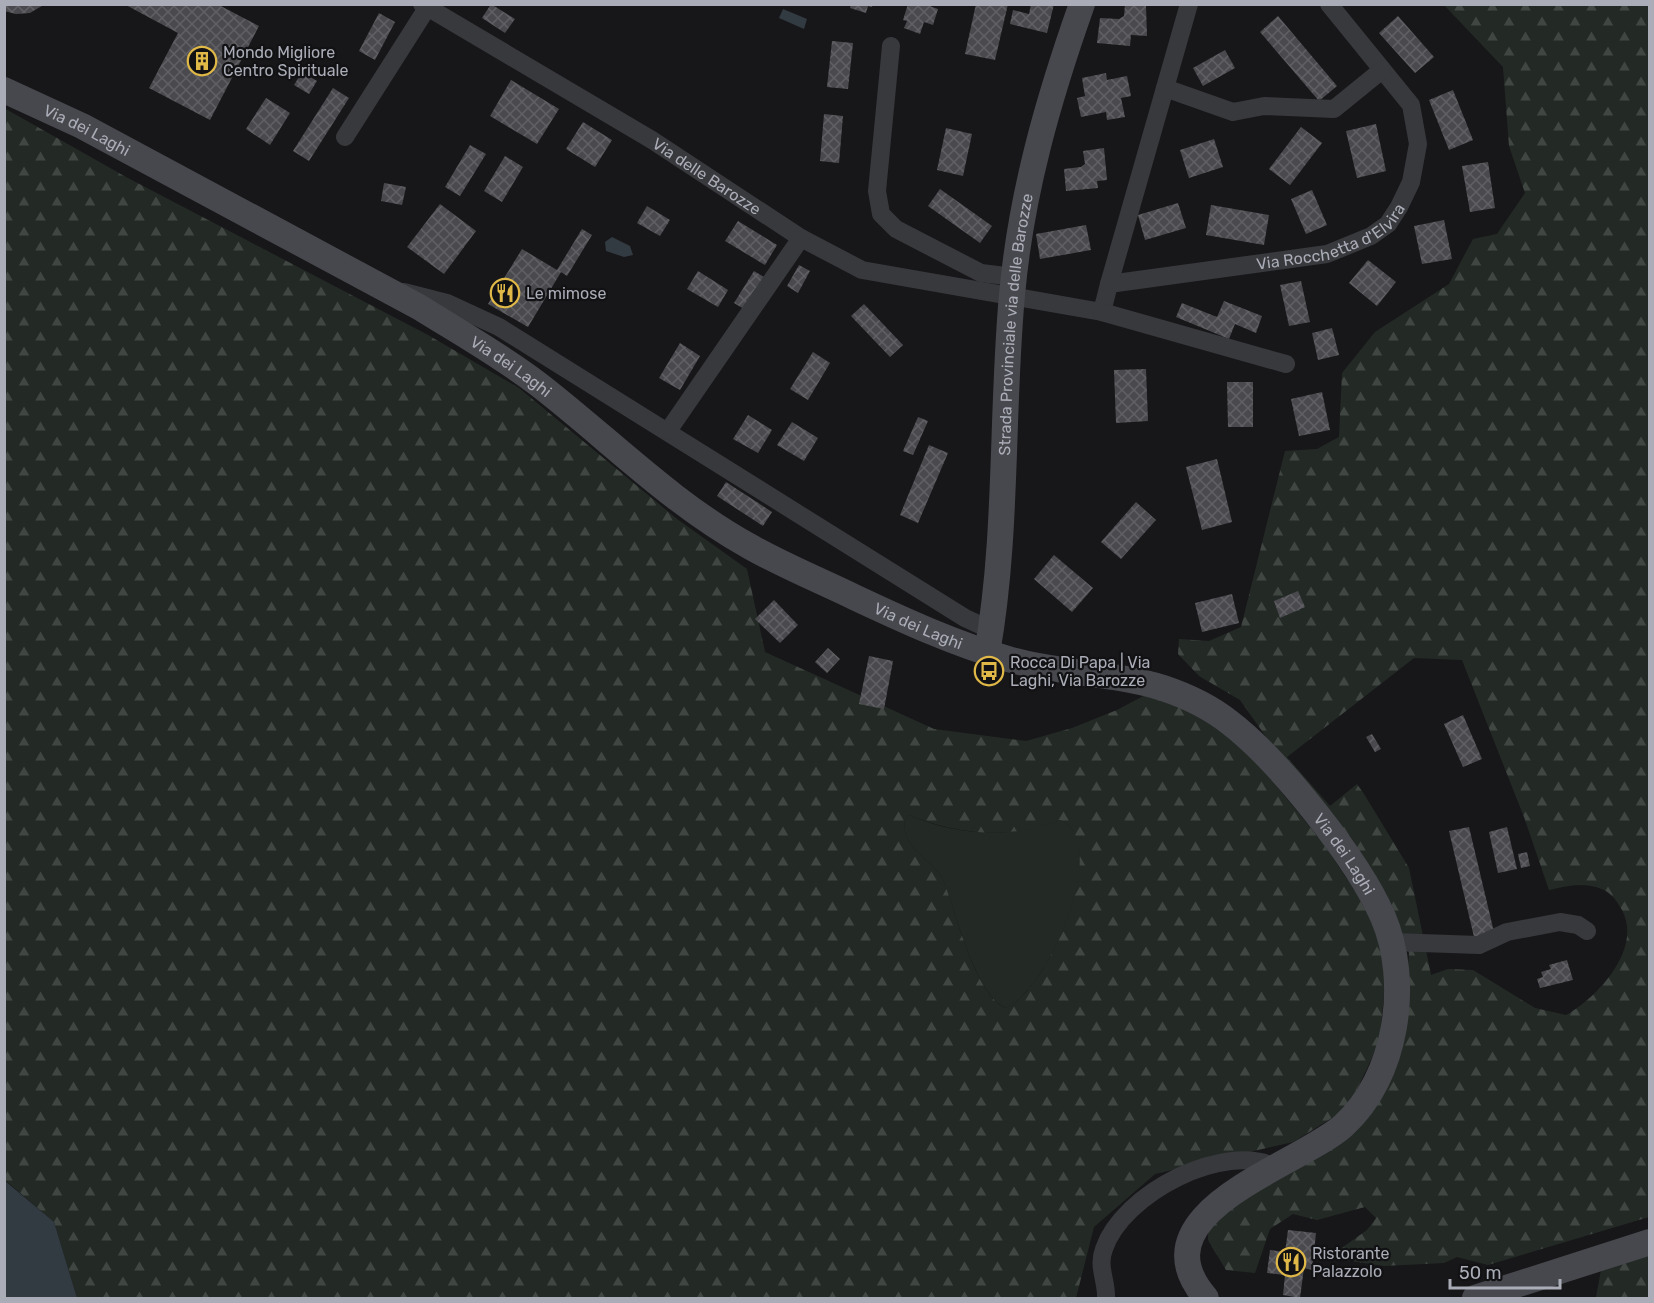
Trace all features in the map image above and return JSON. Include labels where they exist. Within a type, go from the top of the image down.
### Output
[{"type":"main road","name":"Strada Provinciale via delle Barozze","points":[[989,641],[1005,476],[1013,286],[1024,201],[1041,125],[1082,4]]},
{"type":"main road","name":"Via dei Laghi","points":[[4,90],[82,126],[384,289],[506,361],[677,498],[747,545],[875,607],[989,641],[1052,670],[1130,680],[1161,687],[1195,700],[1223,717],[1260,750],[1326,828],[1371,895],[1392,942],[1398,974],[1397,1001],[1384,1061],[1372,1090],[1357,1112],[1335,1133],[1218,1203],[1197,1225],[1188,1245],[1188,1259],[1191,1276],[1206,1299]]},
{"type":"main road","points":[[1475,1299],[1650,1242]]},
{"type":"street","points":[[1102,312],[1189,4]]},
{"type":"street","name":"Via Rocchetta d'Elvira","points":[[1109,284],[1327,254],[1371,236],[1388,224],[1411,182],[1418,144],[1411,105],[1329,4]]},
{"type":"street","points":[[345,136],[425,6]]},
{"type":"street","name":"Via delle Barozze","points":[[425,6],[652,140],[801,238],[862,270],[1013,286]]},
{"type":"street","points":[[891,46],[877,191],[881,214],[896,229],[981,273],[1013,286],[1286,364]]},
{"type":"street","points":[[1165,88],[1233,112],[1264,106],[1334,109],[1382,70]]},
{"type":"street","points":[[668,431],[801,238]]},
{"type":"street","points":[[384,289],[439,300],[479,316],[529,344],[965,618],[989,641]]},
{"type":"street","points":[[1392,942],[1479,945],[1507,932],[1560,922],[1578,925],[1587,931]]},
{"type":"street","points":[[1106,1299],[1101,1262],[1104,1247],[1125,1215],[1146,1196],[1189,1173],[1227,1162],[1259,1160],[1277,1168]]},
{"type":"green space","points":[[1444,5],[1649,5],[1649,1217],[1488,1265],[1457,1257],[1444,1263],[1384,1266],[1344,1260],[1336,1252],[1367,1230],[1376,1218],[1365,1207],[1317,1220],[1293,1214],[1270,1229],[1255,1273],[1226,1270],[1208,1240],[1208,1228],[1377,1098],[1402,1051],[1409,953],[1390,901],[1353,848],[1293,775],[1240,700],[1199,676],[1178,654],[1179,639],[1209,641],[1241,627],[1285,451],[1317,449],[1339,437],[1342,373],[1375,332],[1449,284],[1473,239],[1497,234],[1525,193],[1509,146],[1503,67]],"holes":[[[1414,658],[1462,660],[1524,817],[1549,890],[1581,885],[1602,889],[1616,901],[1627,925],[1622,956],[1613,971],[1591,997],[1566,1015],[1535,1008],[1473,970],[1448,969],[1431,975],[1409,868],[1364,794],[1357,784],[1330,806],[1287,757]]]},
{"type":"green space","points":[[4,108],[126,177],[428,335],[519,388],[677,519],[747,569],[765,652],[934,729],[1026,741],[1072,728],[1117,710],[1151,692],[1204,713],[1242,744],[1323,843],[1361,900],[1377,930],[1386,968],[1380,1041],[1348,1108],[1293,1142],[1155,1174],[1094,1227],[1076,1298],[77,1298],[54,1222],[5,1180]],"holes":[[[909,815],[965,831],[1003,832],[1022,830],[1060,820],[1075,834],[1080,856],[1077,885],[1068,916],[1055,947],[1039,975],[1022,996],[1006,1008],[995,1000],[976,971],[939,873],[907,839],[905,820]]]},
{"type":"green space","points":[[909,815],[946,827],[984,832],[1022,830],[1060,820],[1075,834],[1080,856],[1077,885],[1069,916],[1039,975],[1022,996],[1006,1008],[995,1000],[976,970],[939,873],[907,839],[905,820]]},
{"type":"green space","points":[[1649,1251],[1649,1298],[1596,1297],[1602,1265]]},
{"type":"shaded area","points":[[783,9],[807,19],[804,29],[779,18]]},
{"type":"shaded area","points":[[612,237],[630,246],[633,255],[624,257],[606,251],[605,242]]},
{"type":"shaded area","points":[[4,1180],[54,1222],[77,1298],[5,1298]]},
{"type":"building","points":[[4,4],[45,4],[30,13],[16,14],[4,11]]},
{"type":"building","name":"Mondo Migliore Centro Spirituale","points":[[124,4],[217,4],[259,26],[210,120],[149,88],[178,33]]},
{"type":"building","points":[[491,4],[515,19],[505,33],[482,18]]},
{"type":"building","points":[[851,4],[873,4],[872,7],[868,6],[866,13],[850,8]]},
{"type":"building","points":[[908,4],[924,4],[938,9],[933,25],[924,22],[920,34],[904,28],[907,21],[903,20]]},
{"type":"building","points":[[976,4],[1008,4],[995,60],[965,54]]},
{"type":"building","points":[[1031,4],[1054,4],[1047,33],[1010,24],[1013,10],[1029,14]]},
{"type":"building","points":[[1125,4],[1146,6],[1147,36],[1131,35],[1130,46],[1097,43],[1100,18],[1119,19],[1124,16]]},
{"type":"building","points":[[379,13],[395,22],[375,60],[359,51]]},
{"type":"building","points":[[1278,16],[1337,86],[1319,101],[1260,32]]},
{"type":"building","points":[[1398,16],[1434,57],[1415,73],[1379,33]]},
{"type":"building","points":[[832,41],[853,43],[848,89],[827,87]]},
{"type":"building","points":[[1225,50],[1235,68],[1203,86],[1193,68]]},
{"type":"building","points":[[302,72],[317,81],[309,94],[294,85]]},
{"type":"building","points":[[1106,73],[1107,80],[1127,76],[1131,96],[1121,98],[1125,117],[1107,120],[1106,112],[1081,117],[1077,98],[1085,96],[1082,78]]},
{"type":"building","points":[[511,80],[559,109],[537,144],[490,116]]},
{"type":"building","points":[[333,88],[349,98],[309,161],[293,151]]},
{"type":"building","points":[[1453,90],[1473,140],[1449,150],[1429,100]]},
{"type":"building","points":[[266,98],[290,113],[270,145],[246,129]]},
{"type":"building","points":[[824,114],[843,116],[839,163],[820,161]]},
{"type":"building","points":[[583,122],[612,140],[595,167],[566,149]]},
{"type":"building","points":[[1376,124],[1386,171],[1357,178],[1346,131]]},
{"type":"building","points":[[1301,127],[1322,143],[1290,185],[1269,169]]},
{"type":"building","points":[[946,128],[972,134],[963,176],[937,170]]},
{"type":"building","points":[[1214,139],[1223,167],[1189,178],[1180,150]]},
{"type":"building","points":[[470,145],[486,154],[460,196],[445,187]]},
{"type":"building","points":[[1104,148],[1107,180],[1097,181],[1098,188],[1066,191],[1064,169],[1081,167],[1085,164],[1083,151]]},
{"type":"building","points":[[505,156],[523,167],[502,202],[484,191]]},
{"type":"building","points":[[1488,162],[1495,208],[1470,212],[1462,166]]},
{"type":"building","points":[[384,183],[406,187],[402,205],[381,201]]},
{"type":"building","points":[[940,189],[992,226],[980,243],[928,206]]},
{"type":"building","points":[[1312,190],[1327,225],[1306,234],[1291,199]]},
{"type":"building","points":[[1178,203],[1186,228],[1145,240],[1138,215]]},
{"type":"building","points":[[440,204],[476,231],[444,274],[407,247]]},
{"type":"building","points":[[1211,205],[1269,215],[1264,245],[1206,235]]},
{"type":"building","points":[[647,206],[670,220],[660,236],[637,223]]},
{"type":"building","points":[[1444,220],[1452,259],[1422,264],[1414,226]]},
{"type":"building","points":[[738,221],[777,245],[765,265],[725,241]]},
{"type":"building","points":[[1086,225],[1091,250],[1040,259],[1036,234]]},
{"type":"building","points":[[582,229],[592,235],[567,276],[561,272],[528,327],[488,304],[522,249],[557,270]]},
{"type":"building","points":[[1368,260],[1396,282],[1377,306],[1349,283]]},
{"type":"building","points":[[799,265],[810,271],[798,293],[787,286]]},
{"type":"building","points":[[698,271],[728,290],[718,307],[687,289]]},
{"type":"building","points":[[754,271],[764,277],[744,309],[734,303]]},
{"type":"building","points":[[1301,281],[1310,322],[1289,326],[1280,285]]},
{"type":"building","points":[[1224,301],[1262,316],[1256,333],[1235,324],[1229,339],[1176,317],[1182,303],[1217,317]]},
{"type":"building","points":[[864,304],[903,345],[890,357],[851,316]]},
{"type":"building","points":[[1332,328],[1339,355],[1318,360],[1312,333]]},
{"type":"building","points":[[680,343],[700,356],[680,390],[659,378]]},
{"type":"building","points":[[813,352],[830,363],[808,400],[790,389]]},
{"type":"building","points":[[1146,369],[1148,421],[1116,423],[1114,370]]},
{"type":"building","points":[[1227,382],[1253,382],[1253,427],[1228,427]]},
{"type":"building","points":[[1322,392],[1330,430],[1299,436],[1291,399]]},
{"type":"building","points":[[748,415],[772,430],[758,453],[733,439]]},
{"type":"building","points":[[918,417],[928,421],[913,455],[903,451]]},
{"type":"building","points":[[792,422],[818,438],[804,461],[777,445]]},
{"type":"building","points":[[929,445],[948,453],[918,523],[900,515]]},
{"type":"building","points":[[1217,459],[1232,522],[1202,530],[1186,467]]},
{"type":"building","points":[[726,482],[772,512],[763,526],[717,496]]},
{"type":"building","points":[[1136,502],[1156,520],[1121,559],[1101,542]]},
{"type":"building","points":[[1054,555],[1093,588],[1072,612],[1034,579]]},
{"type":"building","points":[[1298,591],[1305,607],[1280,618],[1274,601]]},
{"type":"building","points":[[1232,594],[1239,623],[1202,632],[1195,603]]},
{"type":"building","points":[[774,600],[798,625],[780,643],[755,619]]},
{"type":"building","points":[[828,648],[840,659],[827,673],[815,662]]},
{"type":"building","points":[[869,656],[893,661],[884,709],[859,704]]},
{"type":"building","points":[[1463,715],[1482,759],[1463,767],[1444,724]]},
{"type":"building","points":[[1372,734],[1381,749],[1375,752],[1366,737]]},
{"type":"building","points":[[1469,827],[1494,932],[1474,937],[1449,831]]},
{"type":"building","points":[[1507,827],[1517,869],[1498,873],[1489,832]]},
{"type":"building","points":[[1527,852],[1530,866],[1521,868],[1518,854]]},
{"type":"building","points":[[1567,960],[1573,980],[1540,988],[1537,979],[1543,977],[1541,972],[1551,969],[1549,965]]},
{"type":"building","name":"Ristorante Palazzolo","points":[[1288,1230],[1316,1233],[1312,1270],[1304,1268],[1300,1298],[1283,1295],[1285,1275],[1267,1273],[1270,1250],[1285,1252]]},
{"type":"place","name":"Mondo Migliore Centro Spirituale","points":[[202,61]]},
{"type":"place","name":"Le mimose","points":[[505,293]]},
{"type":"place","name":"Rocca Di Papa | Via Laghi, Via Barozze","points":[[989,671]]},
{"type":"place","name":"Ristorante Palazzolo","points":[[1291,1262]]}]
